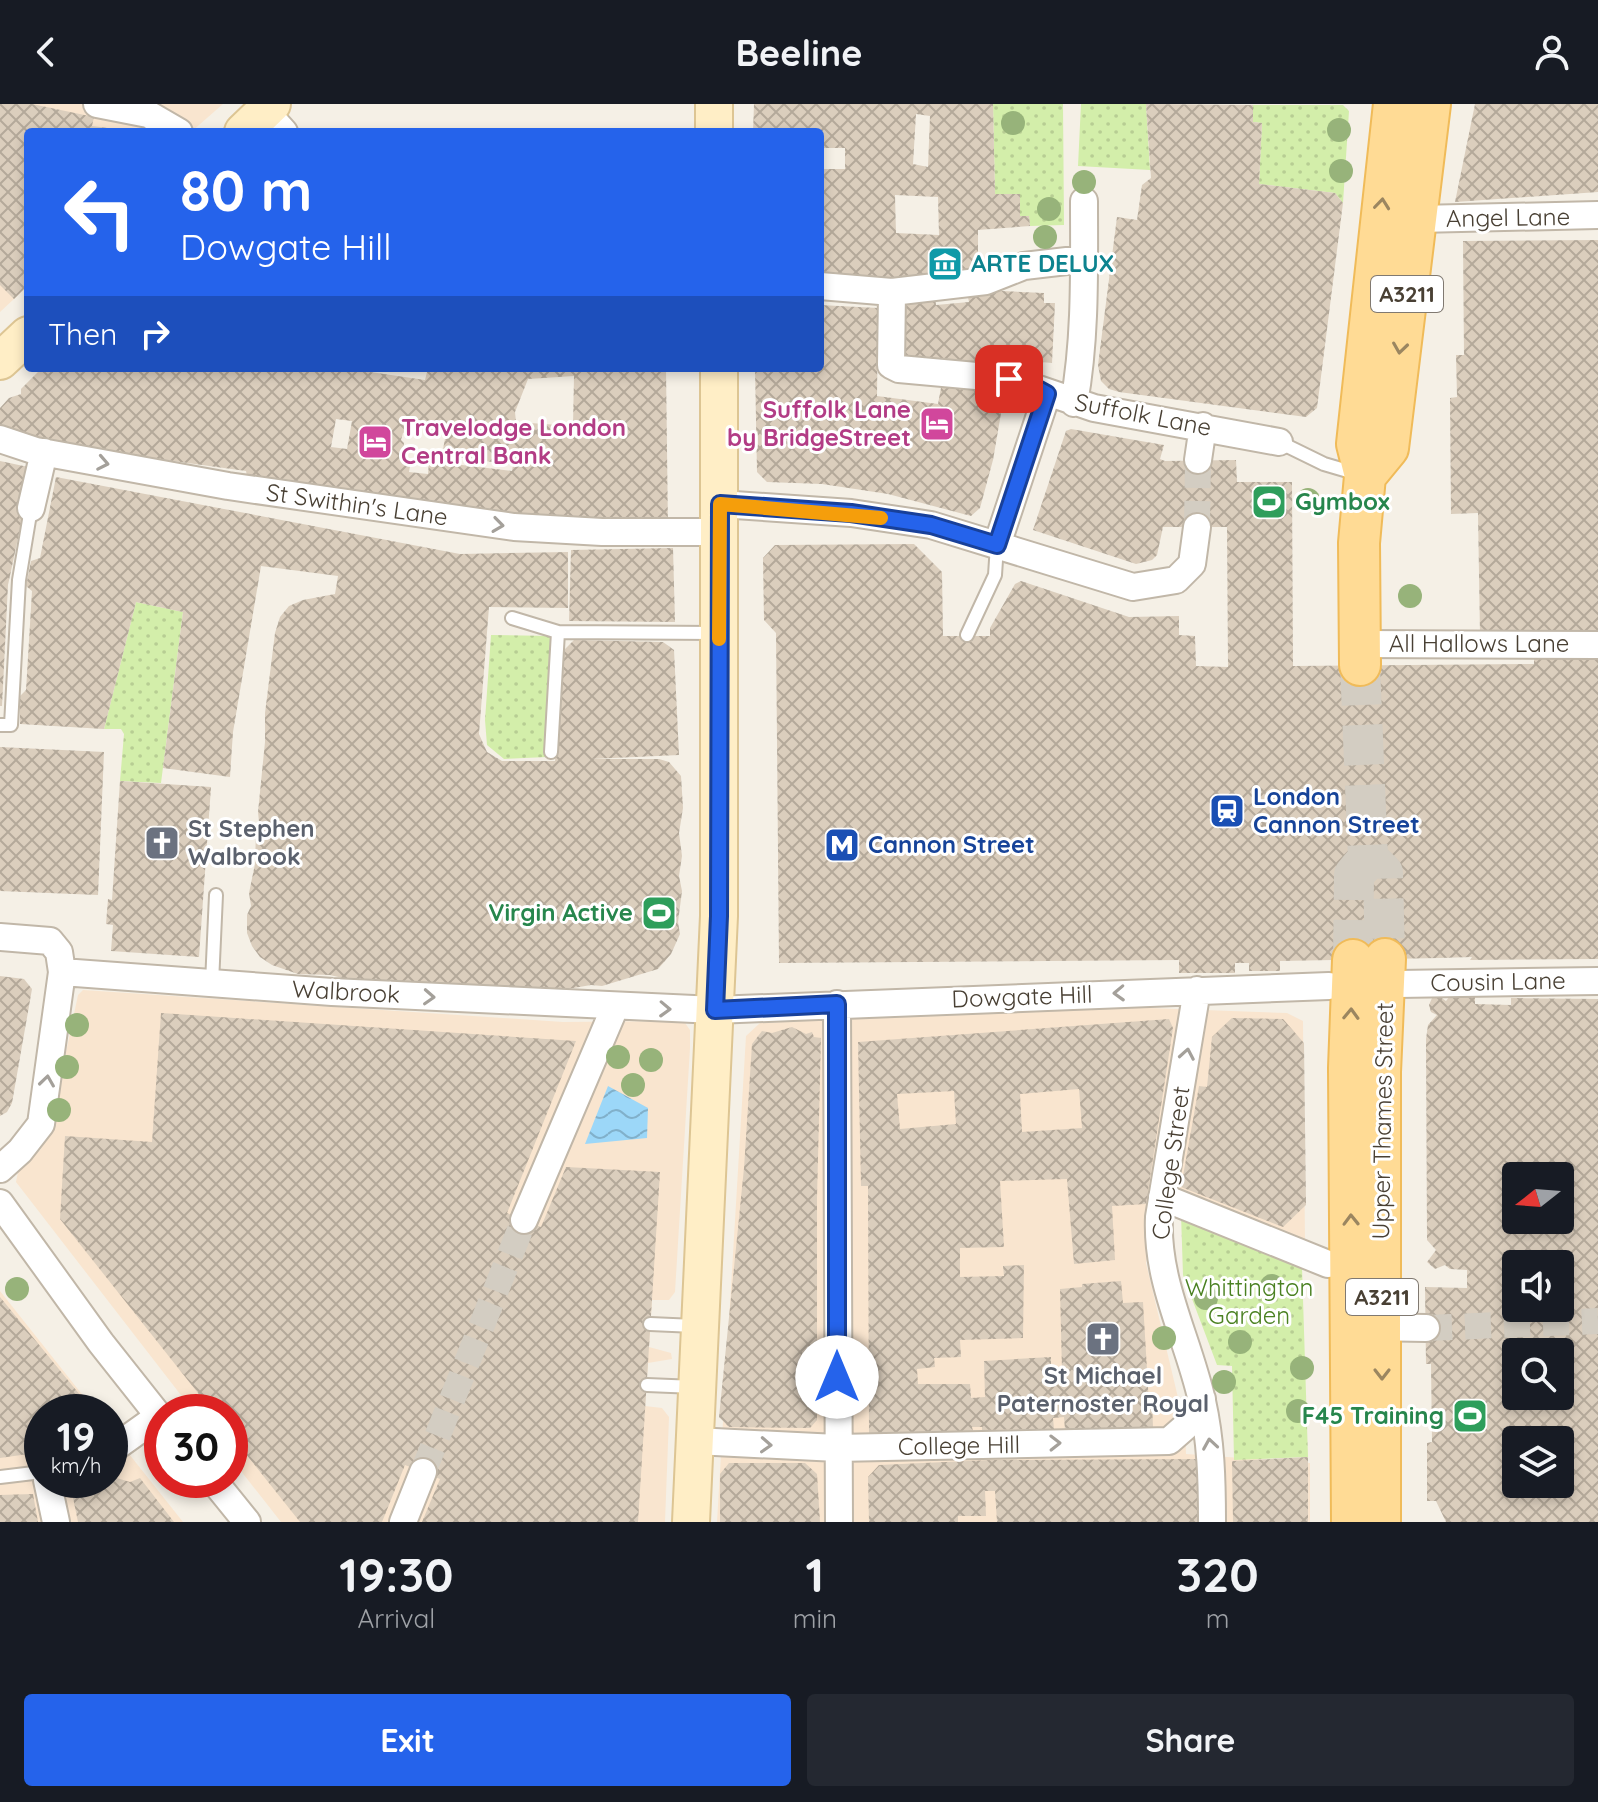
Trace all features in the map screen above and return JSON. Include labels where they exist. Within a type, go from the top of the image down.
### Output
[{"type":"main road","name":"A3211","points":[[1360,654],[1359,543],[1365,476],[1357,444],[1371,254],[1394,104]]},
{"type":"main road","name":"A3211","points":[[1365,476],[1388,448],[1430,104]]},
{"type":"main road","name":"Upper Thames Street","points":[[1352,1522],[1367,1327],[1380,1072],[1366,972]]},
{"type":"main road","name":"Upper Thames Street","points":[[1367,1327],[1380,1522]]},
{"type":"street","points":[[97,104],[148,114],[172,128]]},
{"type":"street","points":[[714,104],[714,128]]},
{"type":"street","points":[[1074,403],[1078,381],[1084,201]]},
{"type":"street","name":"Angel Lane","points":[[1418,219],[1598,215]]},
{"type":"street","points":[[824,286],[892,292],[986,281],[1024,266],[1084,259]]},
{"type":"street","name":"Suffolk Lane","points":[[892,292],[891,365],[899,369],[1025,382],[1074,403],[1279,442]]},
{"type":"street","points":[[0,361],[24,339]]},
{"type":"street","points":[[691,1522],[719,900],[719,372]]},
{"type":"street","points":[[997,545],[1047,394]]},
{"type":"street","points":[[1198,460],[1203,426]]},
{"type":"street","name":"St Swithin's Lane","points":[[0,439],[44,452],[228,486],[514,527],[602,532],[720,518],[851,513],[917,523],[1133,587],[1176,580],[1192,564],[1197,527]]},
{"type":"street","points":[[31,508],[44,452]]},
{"type":"street","name":"All Hallows Lane","points":[[1360,654],[1598,645]]},
{"type":"street","points":[[0,937],[50,941],[59,952],[62,972],[41,1124],[20,1151],[0,1169]]},
{"type":"street","name":"Walbrook","points":[[62,972],[211,984],[715,1010]]},
{"type":"street","name":"Dowgate Hill","points":[[715,1010],[1235,988],[1366,972]]},
{"type":"street","name":"Cousin Lane","points":[[1366,972],[1598,981]]},
{"type":"street","name":"College Street","points":[[1197,990],[1162,1197],[1158,1239],[1160,1266],[1202,1399],[1212,1452],[1212,1522]]},
{"type":"street","points":[[837,1004],[839,1522]]},
{"type":"street","points":[[524,1220],[615,1007]]},
{"type":"street","points":[[1162,1197],[1328,1264]]},
{"type":"street","points":[[0,1203],[144,1398]]},
{"type":"street","points":[[1367,1327],[1426,1328]]},
{"type":"street","name":"College Hill","points":[[695,1441],[837,1448],[1169,1441],[1185,1427],[1202,1399]]},
{"type":"street","points":[[403,1522],[423,1472]]},
{"type":"street","points":[[51,1498],[56,1522]]},
{"type":"street","points":[[228,1498],[247,1522]]},
{"type":"lane","name":"Suffolk Lane","points":[[1279,442],[1324,464],[1365,476]]},
{"type":"lane","points":[[0,725],[11,725],[19,580],[31,508]]},
{"type":"lane","points":[[967,635],[995,575],[997,545]]},
{"type":"lane","points":[[512,618],[558,632],[719,633]]},
{"type":"lane","points":[[551,752],[558,632]]},
{"type":"lane","points":[[211,984],[216,895]]},
{"type":"lane","points":[[650,1324],[701,1326]]},
{"type":"lane","points":[[647,1385],[698,1387]]},
{"type":"lane","points":[[0,1477],[24,1474]]},
{"type":"shaded area","points":[[0,104],[223,104],[196,128],[24,128],[24,290],[0,312]]},
{"type":"shaded area","points":[[83,990],[563,1022],[685,1023],[690,1030],[690,1048],[675,1292],[669,1300],[652,1300],[649,1347],[671,1353],[672,1359],[648,1363],[645,1406],[662,1408],[669,1417],[665,1522],[281,1522],[248,1480],[248,1394],[180,1394],[16,1182],[18,1172],[41,1149],[49,1133],[78,995]]},
{"type":"shaded area","points":[[1095,1006],[1287,1013],[1303,1021],[1305,1244],[1157,1194],[1146,1263],[1185,1427],[1186,1454],[1310,1463],[1310,1522],[717,1522],[746,1036],[760,1023]]},
{"type":"shaded area","points":[[0,1291],[82,1394],[24,1394],[24,1498],[128,1498],[128,1453],[144,1473],[144,1498],[164,1498],[183,1522],[0,1522]]},
{"type":"green space","points":[[993,104],[1063,104],[1064,225],[1030,226],[1029,216],[1020,216],[1020,194],[995,194]]},
{"type":"green space","points":[[1081,104],[1146,104],[1150,170],[1078,166]]},
{"type":"green space","points":[[1253,105],[1343,105],[1349,111],[1343,203],[1335,193],[1259,184],[1262,123],[1253,122]]},
{"type":"green space","points":[[136,602],[183,612],[161,783],[120,781],[124,734],[121,729],[104,729]]},
{"type":"green space","points":[[491,635],[552,636],[547,757],[504,759],[487,745],[485,720]]},
{"type":"green space","name":"Whittington Garden","points":[[1181,1214],[1302,1267],[1308,1457],[1234,1460],[1232,1366],[1217,1365],[1183,1275]]},
{"type":"water","points":[[608,1086],[648,1108],[647,1138],[585,1144]]},
{"type":"building","points":[[0,104],[32,104],[94,117],[92,126],[108,128],[24,128],[24,289],[14,299],[0,285]]},
{"type":"building","points":[[754,104],[993,104],[995,194],[1020,194],[1020,216],[1029,216],[1030,226],[978,230],[978,274],[907,282],[824,272],[824,169],[845,169],[845,148],[824,148],[824,128],[753,128]],"holes":[[[916,114],[930,116],[928,167],[913,164]],[[895,195],[938,197],[939,235],[896,233]]]},
{"type":"building","points":[[1146,104],[1253,105],[1253,122],[1262,123],[1259,184],[1335,193],[1343,203],[1317,408],[1306,417],[1119,392],[1109,389],[1101,381],[1098,365],[1117,217],[1137,220],[1142,185],[1151,178]]},
{"type":"building","points":[[1475,104],[1598,104],[1598,192],[1455,202]]},
{"type":"building","points":[[1598,240],[1598,635],[1480,635],[1478,513],[1451,514],[1450,398],[1457,397],[1456,355],[1464,355],[1463,241]]},
{"type":"building","points":[[967,293],[1044,293],[1044,303],[1055,303],[1052,363],[1041,362],[1041,371],[903,359],[902,301],[935,296],[936,305],[969,302]]},
{"type":"building","points":[[824,305],[878,308],[877,396],[938,404],[942,382],[1005,390],[993,460],[980,508],[971,516],[888,494],[822,484],[767,482],[757,472],[755,372],[824,372]]},
{"type":"building","points":[[38,372],[370,372],[425,380],[427,372],[666,372],[668,529],[570,526],[247,476],[246,471],[34,442],[31,435],[19,439],[0,435],[0,408],[9,398],[21,394],[21,389]],"holes":[[[574,376],[573,426],[516,422],[515,412],[528,379]],[[336,419],[352,421],[347,449],[331,447]],[[409,419],[421,421],[419,428],[446,433],[442,455],[513,465],[512,471],[429,461],[428,474],[409,472],[411,460],[402,459],[404,443],[401,440],[407,431]]]},
{"type":"building","points":[[1071,429],[1164,445],[1160,459],[1165,461],[1236,460],[1237,482],[1292,482],[1293,666],[1534,664],[1534,655],[1598,657],[1598,959],[1470,960],[1472,957],[1280,961],[1280,971],[1249,971],[1249,963],[1235,963],[1235,973],[1179,973],[1179,960],[779,963],[776,633],[764,620],[763,558],[775,545],[914,544],[942,572],[943,636],[990,636],[990,628],[1015,584],[1021,581],[1129,617],[1179,616],[1179,635],[1195,636],[1196,666],[1228,667],[1227,527],[1163,527],[1157,555],[1152,560],[1136,564],[1033,530],[1066,431]]},
{"type":"building","points":[[0,461],[33,468],[8,585],[2,706],[0,706]]},
{"type":"building","points":[[56,477],[460,554],[568,552],[568,608],[489,607],[479,734],[487,752],[502,761],[555,761],[563,651],[574,640],[663,642],[674,650],[679,755],[591,759],[659,759],[669,762],[681,776],[680,934],[671,954],[658,969],[602,986],[529,993],[298,974],[272,965],[260,957],[247,933],[247,915],[251,906],[249,893],[255,864],[265,713],[275,633],[280,617],[289,606],[335,594],[338,576],[261,566],[233,732],[230,777],[163,768],[183,612],[136,602],[104,729],[20,724],[20,696],[26,690],[32,591],[26,586],[31,561],[40,558]]},
{"type":"building","points":[[673,548],[675,622],[569,621],[571,550]]},
{"type":"building","points":[[0,747],[104,752],[98,895],[0,891]]},
{"type":"building","name":"St Stephen Walbrook","points":[[120,781],[211,787],[199,957],[111,951],[113,925],[106,924],[108,899],[112,900]]},
{"type":"building","points":[[0,976],[24,979],[32,989],[12,1103],[7,1112],[0,1116]]},
{"type":"building","points":[[1439,996],[1446,1001],[1450,996],[1475,996],[1475,1004],[1511,1005],[1511,998],[1598,999],[1598,1522],[1446,1522],[1436,1501],[1427,1501],[1427,1443],[1432,1442],[1431,1364],[1426,1364],[1425,1287],[1467,1288],[1467,1270],[1450,1269],[1445,1265],[1435,1269],[1427,1262],[1436,1250],[1427,1240],[1426,1039],[1428,1025],[1437,1015],[1431,1012],[1429,1005],[1432,998]]},
{"type":"building","points":[[161,1013],[576,1041],[507,1213],[541,1227],[566,1167],[660,1172],[638,1522],[422,1522],[440,1479],[405,1465],[382,1522],[300,1522],[248,1457],[248,1394],[199,1394],[60,1219],[65,1136],[152,1142]]},
{"type":"building","points":[[1232,1018],[1283,1019],[1304,1043],[1306,1205],[1283,1227],[1181,1187],[1199,1086],[1207,1087],[1212,1037]]},
{"type":"building","points":[[1169,1019],[1173,1028],[1146,1204],[1112,1206],[1115,1260],[1074,1264],[1067,1179],[1000,1181],[1004,1247],[960,1248],[960,1277],[1004,1276],[1003,1266],[1024,1265],[1023,1338],[960,1340],[961,1357],[934,1358],[935,1367],[917,1369],[918,1384],[970,1384],[971,1398],[985,1397],[984,1361],[1051,1357],[1051,1372],[1062,1371],[1060,1289],[1121,1281],[1123,1303],[1143,1302],[1153,1427],[1065,1430],[1064,1417],[1053,1418],[1054,1429],[982,1430],[982,1427],[972,1427],[973,1431],[869,1434],[868,1186],[861,1186],[858,1042]],"holes":[[[1079,1089],[1082,1128],[1022,1132],[1020,1094]],[[954,1091],[956,1124],[900,1129],[897,1094]]]},
{"type":"building","points":[[792,1027],[806,1034],[812,1032],[814,1037],[821,1038],[817,1420],[810,1428],[729,1427],[719,1417],[744,1168],[752,1044],[762,1031],[772,1033]]},
{"type":"building","points":[[0,1297],[79,1394],[24,1394],[24,1455],[0,1458]]},
{"type":"building","points":[[1308,1457],[1308,1522],[1233,1522],[1232,1461]]},
{"type":"building","points":[[1199,1459],[1200,1522],[997,1522],[995,1491],[985,1491],[986,1516],[958,1516],[958,1522],[869,1522],[868,1477],[879,1465],[990,1460]]},
{"type":"building","points":[[729,1463],[805,1463],[817,1474],[820,1522],[720,1522],[720,1474]]},
{"type":"building","points":[[140,1478],[144,1483],[144,1498],[155,1498],[174,1522],[78,1522],[73,1498],[128,1498],[128,1481]]},
{"type":"building","points":[[24,1494],[24,1498],[34,1498],[38,1522],[0,1522],[0,1495]]},
{"type":"tunnel","points":[[1197,527],[1198,460]]},
{"type":"tunnel","points":[[1360,665],[1368,858],[1383,873],[1385,959]]},
{"type":"tunnel","points":[[1353,960],[1354,875],[1368,858]]},
{"type":"tunnel","points":[[423,1472],[524,1220]]},
{"type":"tunnel","points":[[1426,1328],[1598,1321]]},
{"type":"slow traffic","points":[[719,639],[720,504],[881,518]]},
{"type":"place","name":"ARTE DELUX","points":[[945,264]]},
{"type":"place","name":"Suffolk Lane by BridgeStreet","points":[[937,424]]},
{"type":"place","name":"Travelodge London Central Bank","points":[[375,442]]},
{"type":"place","name":"Gymbox","points":[[1269,502]]},
{"type":"place","name":"London Cannon Street","points":[[1227,811]]},
{"type":"place","name":"St Stephen Walbrook","points":[[162,843]]},
{"type":"place","name":"Cannon Street","points":[[842,845]]},
{"type":"place","name":"Virgin Active","points":[[659,913]]},
{"type":"place","name":"St Michael Paternoster Royal","points":[[1103,1339]]},
{"type":"place","name":"F45 Training","points":[[1470,1416]]},
{"type":"route","points":[[837,1377],[837,1004],[715,1010],[719,916],[720,504],[851,513],[931,525],[997,545],[1047,394],[1025,382],[1009,379]]}]
